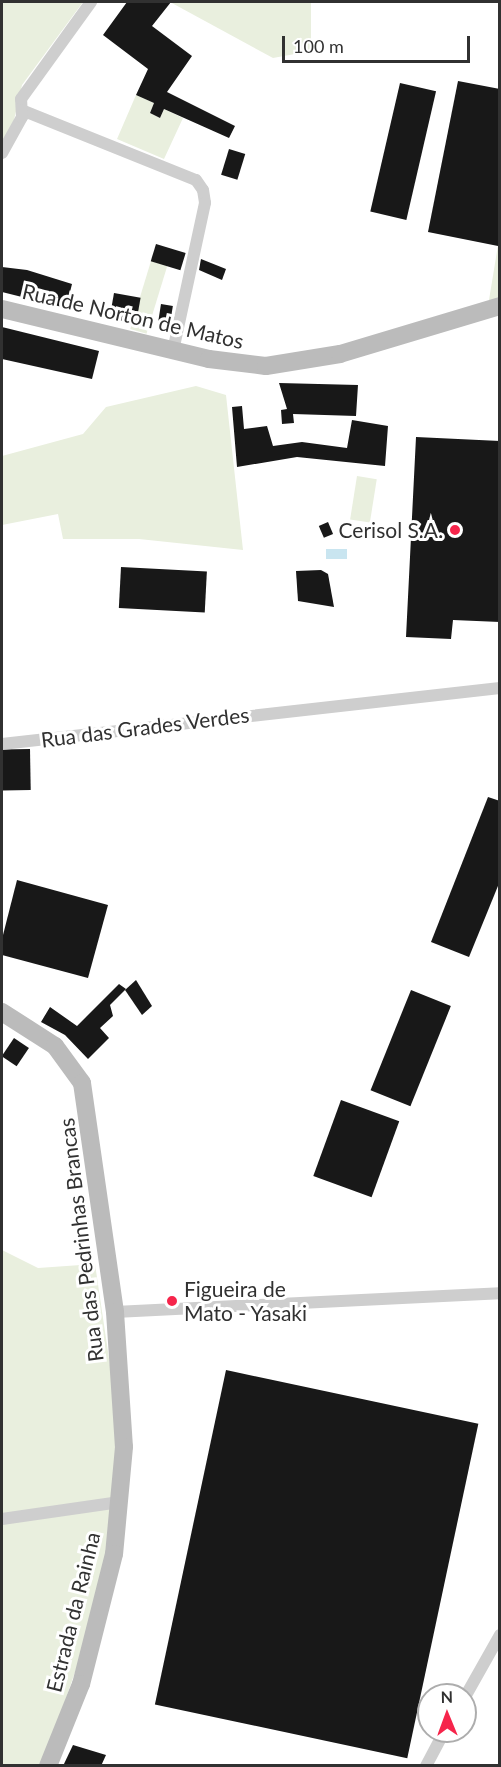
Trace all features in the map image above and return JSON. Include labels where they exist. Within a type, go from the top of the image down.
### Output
[{"type":"street","points":[[2,153],[24,111],[21,99],[91,2]]},
{"type":"street","points":[[24,111],[196,180],[204,190],[205,203],[173,351]]},
{"type":"street","name":"Rua de Norton de Matos","points":[[2,309],[173,351],[237,363],[293,363],[340,354],[500,306]]},
{"type":"street","name":"Rua das Grades Verdes","points":[[2,744],[288,710],[500,688]]},
{"type":"street","name":"Rua das Pedrinhas Brancas","points":[[2,1012],[55,1046],[82,1083],[115,1312],[124,1447],[120,1502]]},
{"type":"street","points":[[115,1312],[500,1293]]},
{"type":"street","points":[[2,1519],[120,1502]]},
{"type":"street","name":"Estrada da Rainha","points":[[48,1766],[81,1684],[114,1554],[120,1502]]},
{"type":"street","points":[[472,1683],[500,1635]]},
{"type":"street","points":[[426,1766],[439,1743]]},
{"type":"green space","points":[[2,2],[83,2],[22,85],[14,120],[2,147]]},
{"type":"green space","points":[[170,2],[311,2],[311,51],[273,58]]},
{"type":"green space","points":[[136,95],[154,103],[150,113],[160,118],[164,109],[183,118],[164,159],[117,139]]},
{"type":"green space","points":[[499,239],[499,314],[489,300]]},
{"type":"green space","points":[[151,261],[167,266],[146,334],[130,329]]},
{"type":"green space","points":[[196,386],[226,395],[243,550],[139,539],[63,539],[58,514],[2,525],[2,456],[83,434],[106,407]]},
{"type":"green space","points":[[357,476],[377,479],[370,523],[350,519]]},
{"type":"green space","points":[[2,1250],[38,1268],[95,1264],[115,1399],[116,1520],[85,1643],[43,1765],[2,1765]]},
{"type":"water","points":[[326,549],[347,549],[347,559],[326,559]]},
{"type":"building","points":[[127,2],[171,2],[152,26],[192,56],[167,92],[235,126],[229,138],[164,109],[160,118],[150,113],[154,103],[136,95],[148,69],[103,35]]},
{"type":"building","points":[[458,81],[500,89],[498,246],[428,232]]},
{"type":"building","points":[[400,83],[436,91],[406,220],[370,212]]},
{"type":"building","points":[[229,149],[245,154],[237,180],[221,175]]},
{"type":"building","points":[[156,244],[186,253],[180,270],[151,261]]},
{"type":"building","points":[[201,259],[226,269],[222,280],[199,270]]},
{"type":"building","points":[[2,267],[27,270],[72,284],[66,308],[2,292]]},
{"type":"building","points":[[114,293],[141,298],[136,323],[109,319]]},
{"type":"building","points":[[161,304],[173,306],[169,331],[157,329]]},
{"type":"building","points":[[2,327],[99,351],[92,379],[2,359]]},
{"type":"building","points":[[279,383],[358,385],[356,416],[293,414],[294,423],[282,424],[281,410],[287,409]]},
{"type":"building","points":[[242,406],[244,429],[267,426],[273,446],[302,442],[347,448],[352,420],[388,426],[385,466],[297,457],[237,467],[232,407]]},
{"type":"building","name":"Cerisol S.A.","points":[[416,437],[500,441],[500,622],[453,620],[451,639],[406,637]]},
{"type":"building","points":[[328,522],[333,534],[324,538],[319,526]]},
{"type":"building","points":[[121,567],[207,572],[205,612],[119,608]]},
{"type":"building","points":[[321,570],[328,574],[334,607],[298,601],[296,571]]},
{"type":"building","points":[[2,749],[30,749],[31,790],[3,790]]},
{"type":"building","points":[[488,797],[500,801],[500,881],[469,957],[431,942]]},
{"type":"building","points":[[17,880],[108,905],[88,978],[2,955],[2,939]]},
{"type":"building","points":[[136,980],[152,1006],[142,1015],[125,990]]},
{"type":"building","points":[[119,984],[126,989],[110,1005],[113,1016],[100,1028],[109,1038],[88,1059],[65,1035],[41,1022],[50,1007],[77,1026]]},
{"type":"building","points":[[411,990],[451,1006],[410,1106],[371,1090]]},
{"type":"building","points":[[14,1038],[29,1048],[17,1066],[2,1056]]},
{"type":"building","points":[[341,1100],[399,1121],[372,1197],[313,1176]]},
{"type":"building","points":[[226,1370],[478,1424],[423,1683],[417,1683],[417,1712],[407,1758],[155,1705]]},
{"type":"building","points":[[73,1745],[106,1755],[101,1766],[63,1766]]},
{"type":"place","name":"Cerisol S.A.","points":[[455,530]]},
{"type":"place","name":"Figueira de Mato - Yasaki","points":[[172,1301]]}]
